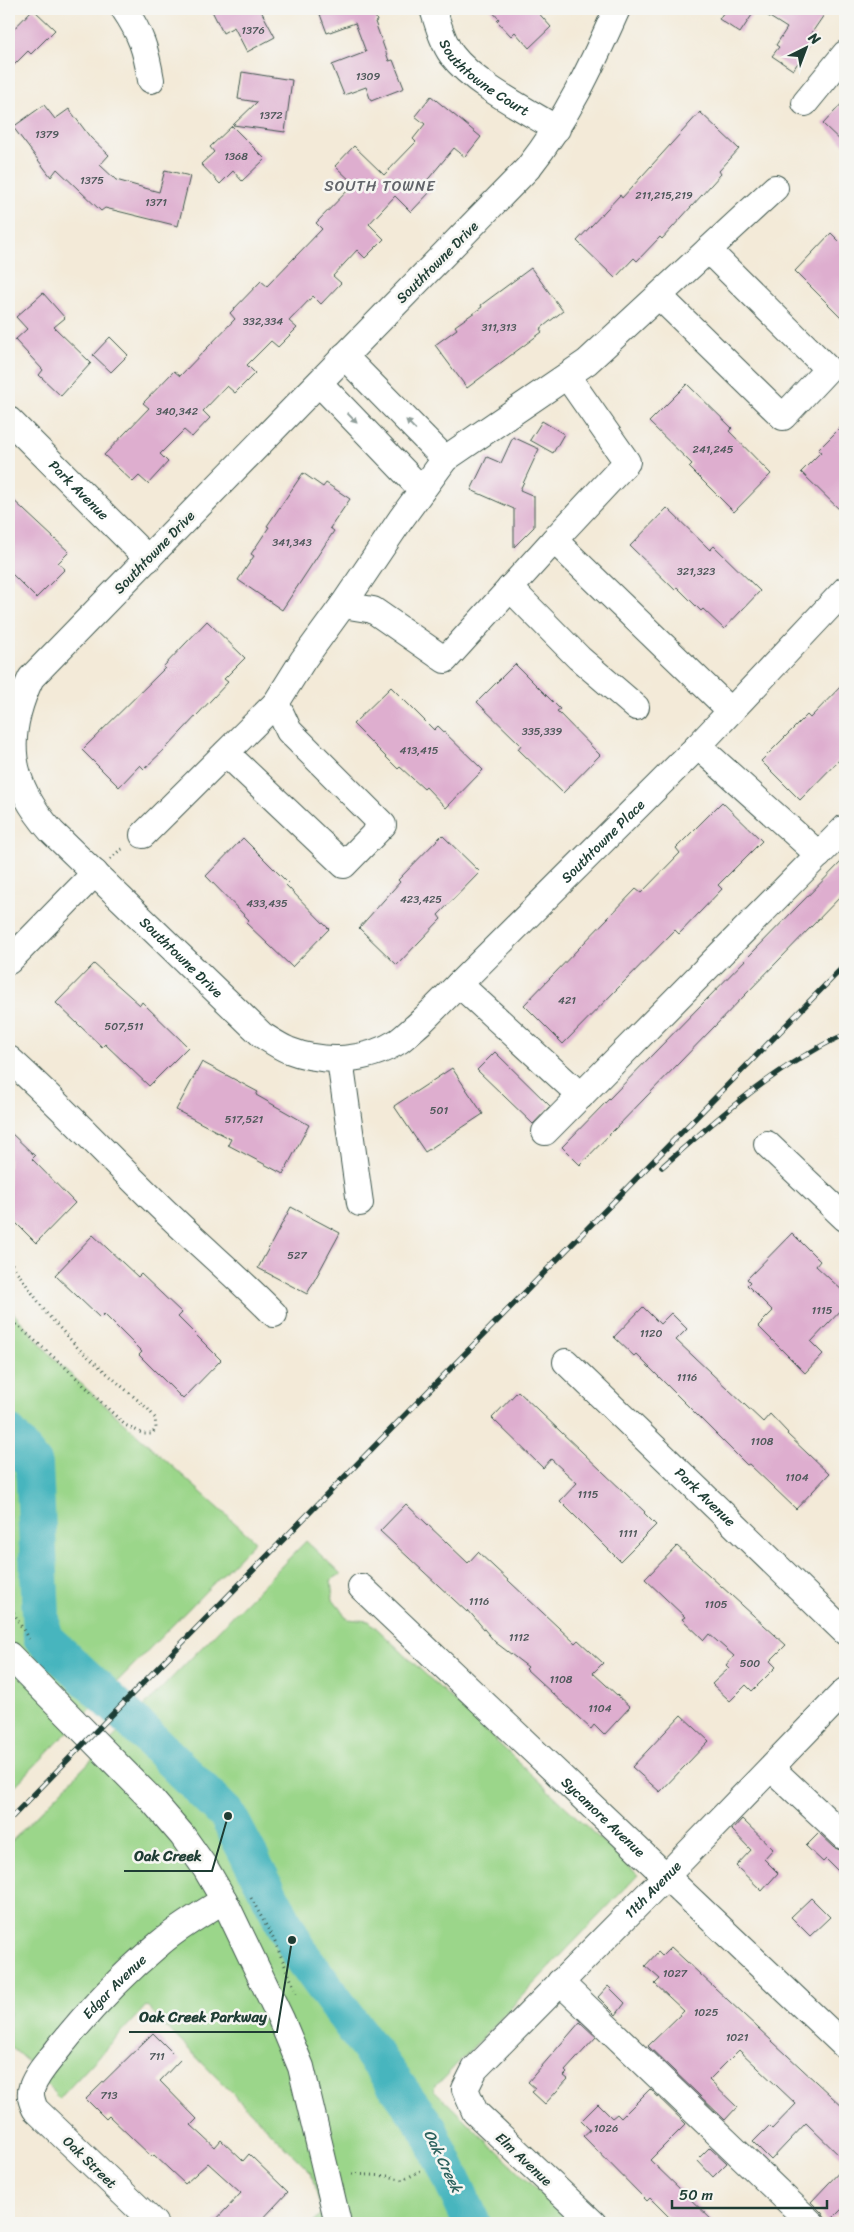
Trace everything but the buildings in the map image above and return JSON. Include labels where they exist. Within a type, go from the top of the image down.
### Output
[{"type":"street","points":[[124,9],[135,25],[145,48],[151,80]]},
{"type":"street","name":"Southtowne Court","points":[[433,9],[451,54],[461,65],[483,83],[557,129]]},
{"type":"street","name":"Southtowne Drive","points":[[340,1060],[317,1058],[287,1050],[262,1035],[95,873],[35,812],[20,785],[14,761],[12,731],[20,701],[31,678],[522,175],[557,129],[587,75],[617,9]]},
{"type":"street","points":[[805,103],[845,54]]},
{"type":"street","points":[[143,835],[276,702],[303,660],[344,605],[445,459],[587,362],[775,188]]},
{"type":"street","points":[[659,296],[783,416],[828,369],[708,250]]},
{"type":"street","points":[[344,356],[445,459]]},
{"type":"street","points":[[344,605],[373,610],[445,660],[627,462],[567,376]]},
{"type":"street","points":[[319,383],[422,490]]},
{"type":"street","name":"Park Avenue","points":[[9,420],[148,559]]},
{"type":"street","points":[[554,540],[730,711]]},
{"type":"street","points":[[510,588],[579,658],[636,707]]},
{"type":"street","name":"Southtowne Place","points":[[340,1060],[368,1054],[398,1041],[422,1021],[698,746],[845,590]]},
{"type":"street","points":[[226,753],[344,866],[383,825],[289,731],[276,702]]},
{"type":"street","points":[[698,746],[819,855]]},
{"type":"street","points":[[546,1132],[845,828]]},
{"type":"street","points":[[9,961],[95,873]]},
{"type":"street","points":[[459,984],[581,1096]]},
{"type":"street","points":[[9,1060],[49,1095],[172,1218],[246,1285],[274,1314]]},
{"type":"street","points":[[340,1060],[360,1203]]},
{"type":"street","points":[[767,1144],[845,1218]]},
{"type":"street","name":"Park Avenue","points":[[566,1362],[845,1632]]},
{"type":"street","name":"Sycamore Avenue","points":[[361,1587],[845,2046]]},
{"type":"street","points":[[9,1655],[151,1799],[182,1835],[206,1869],[224,1900],[277,2011],[300,2067],[338,2223]]},
{"type":"street","name":"11th Avenue","points":[[465,2089],[475,2069],[845,1691]]},
{"type":"street","points":[[771,1768],[845,1837]]},
{"type":"street","name":"Edgar Avenue","points":[[31,2098],[32,2088],[44,2067],[82,2019],[120,1979],[184,1924],[224,1900]]},
{"type":"street","points":[[560,1982],[810,2223]]},
{"type":"street","name":"Elm Avenue","points":[[465,2089],[475,2112],[593,2223]]},
{"type":"street","name":"Oak Street","points":[[31,2098],[35,2109],[154,2223]]},
{"type":"path","points":[[95,873],[120,850],[130,847],[143,835]]},
{"type":"path","points":[[9,1260],[47,1314],[79,1349],[148,1409],[155,1418],[156,1428],[152,1434],[144,1434],[124,1425],[65,1367],[9,1318]]},
{"type":"path","points":[[352,2174],[388,2176],[404,2180],[422,2170]]},
{"type":"green space","points":[[9,1308],[57,1362],[255,1541],[9,1792]]},
{"type":"green space","points":[[306,1541],[341,1574],[331,1580],[333,1600],[348,1619],[369,1621],[638,1875],[433,2089],[571,2223],[313,2223],[322,2213],[311,2173],[146,2006],[59,2099],[30,2064],[9,2045],[9,1844]]},
{"type":"waterway","name":"Oak Creek","points":[[9,1434],[34,1465],[42,1637],[131,1720],[228,1816],[301,1955],[429,2130],[472,2223]]},
{"type":"railway","points":[[9,1820],[845,965]]},
{"type":"railway","points":[[662,1167],[766,1081],[814,1050],[845,1035]]},
{"type":"place","name":"Oak Creek","points":[[228,1816]]},
{"type":"place","name":"Oak Creek Parkway","points":[[292,1940]]},
{"type":"district","name":"SOUTH TOWNE","points":[[380,186]]}]
